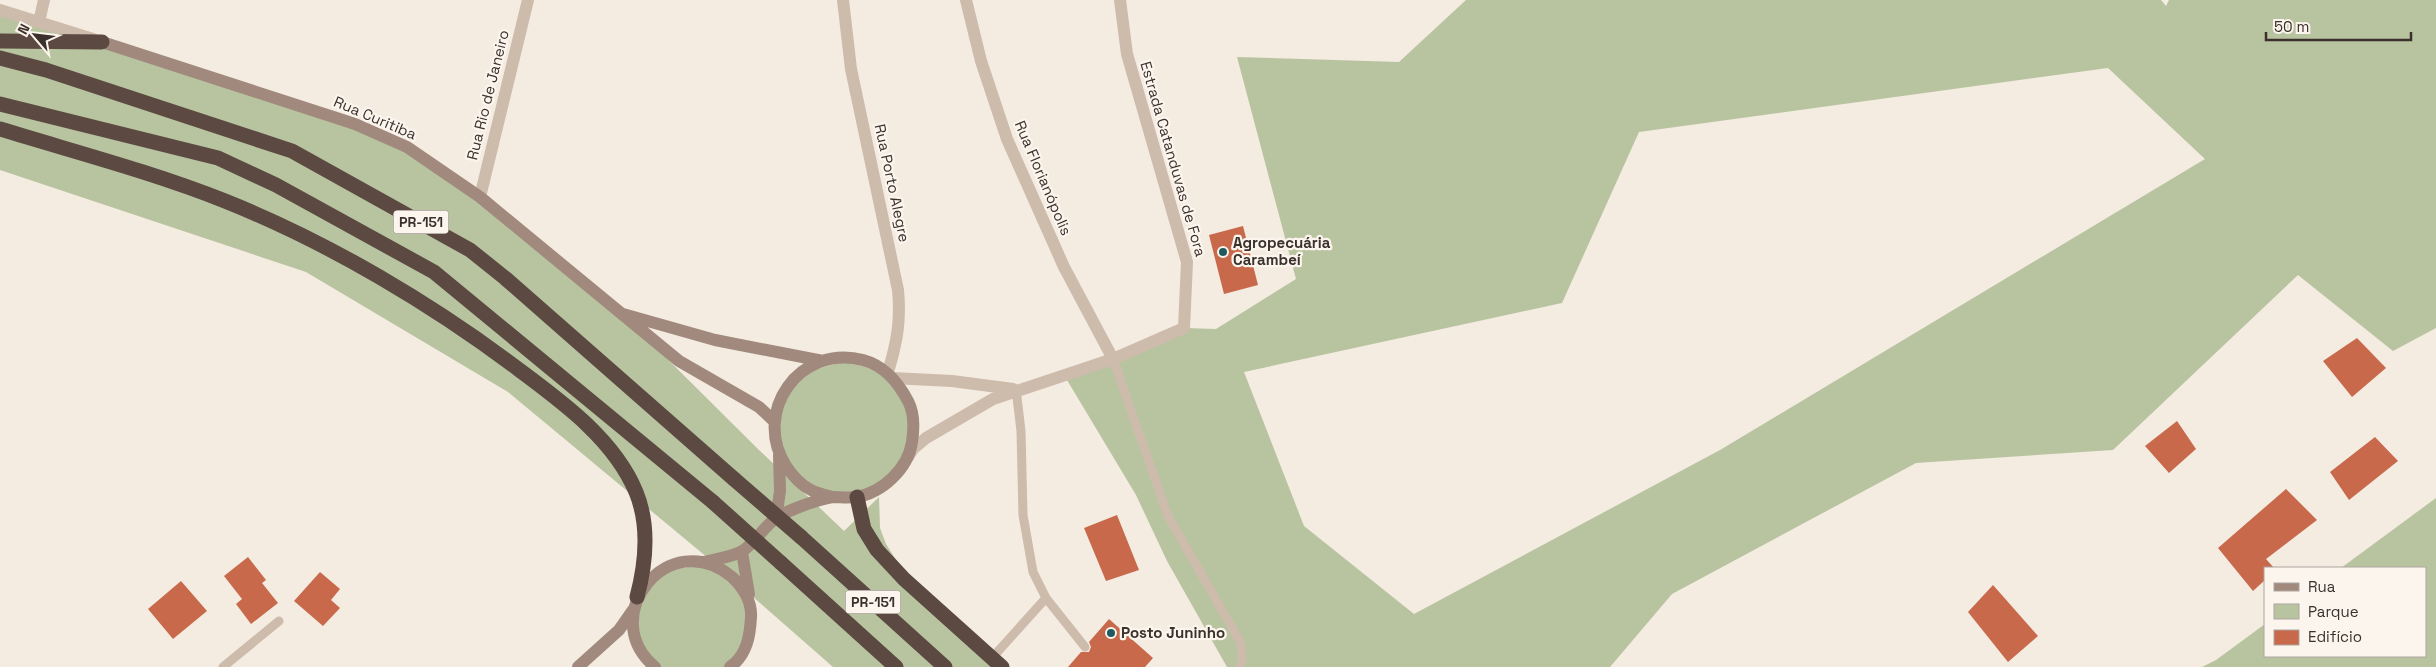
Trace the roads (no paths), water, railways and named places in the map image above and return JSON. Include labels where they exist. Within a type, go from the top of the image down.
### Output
[{"type":"highway","points":[[0,41],[102,42]]},
{"type":"highway","name":"PR-151","points":[[0,58],[46,70],[292,151],[470,250],[506,278],[734,478],[945,667]]},
{"type":"highway","name":"PR-151","points":[[0,104],[218,158],[276,185],[434,272],[713,502],[896,667]]},
{"type":"highway","points":[[0,129],[142,172],[226,201],[341,256],[421,302],[497,352],[575,415],[603,441],[624,469],[636,492],[644,524],[644,558],[635,604]]},
{"type":"highway","points":[[857,497],[864,529],[877,550],[904,579],[997,662]]},
{"type":"main road","name":"Rua Curitiba","points":[[102,42],[355,124],[407,147],[480,198],[679,361],[759,407],[774,421]]},
{"type":"main road","points":[[621,313],[706,338],[823,361]]},
{"type":"main road","points":[[704,562],[742,552],[776,519],[800,507],[832,497],[857,497],[881,487],[900,470],[911,450],[914,427],[910,404],[899,384],[890,375],[864,360],[843,357],[823,361],[804,370],[789,383],[779,401],[774,421],[774,438],[779,455],[791,475],[810,489],[832,497]]},
{"type":"main road","points":[[776,519],[780,491],[779,455]]},
{"type":"main road","points":[[730,667],[741,656],[750,637],[751,609],[742,552]]},
{"type":"main road","points":[[578,667],[619,630],[649,580],[666,567],[686,561],[704,562],[720,568],[740,585],[751,609]]},
{"type":"main road","points":[[635,604],[635,635],[645,659],[655,667]]},
{"type":"street","points":[[39,22],[44,0]]},
{"type":"street","name":"Rua Rio de Janeiro","points":[[480,198],[528,0]]},
{"type":"street","name":"Rua Porto Alegre","points":[[843,0],[851,69],[898,290],[901,315],[890,375]]},
{"type":"street","name":"Rua Florianópolis","points":[[966,0],[981,62],[1008,139],[1064,268],[1113,359]]},
{"type":"street","name":"Estrada Catanduvas de Fora","points":[[900,470],[913,449],[926,438],[993,398],[1113,359],[1184,328],[1187,262],[1127,54],[1120,0]]},
{"type":"street","points":[[0,10],[102,42]]},
{"type":"street","points":[[890,375],[1016,390]]},
{"type":"lane","points":[[1113,359],[1168,516],[1241,643],[1242,660],[1240,667]]},
{"type":"lane","points":[[1016,390],[1020,431],[1023,515],[1033,572],[1046,598],[1085,647]]},
{"type":"lane","points":[[997,662],[1046,598]]},
{"type":"lane","points":[[223,667],[279,621]]},
{"type":"place","name":"Agropecuária Carambeí","points":[[1223,252]]},
{"type":"place","name":"Posto Juninho","points":[[1111,633]]}]
